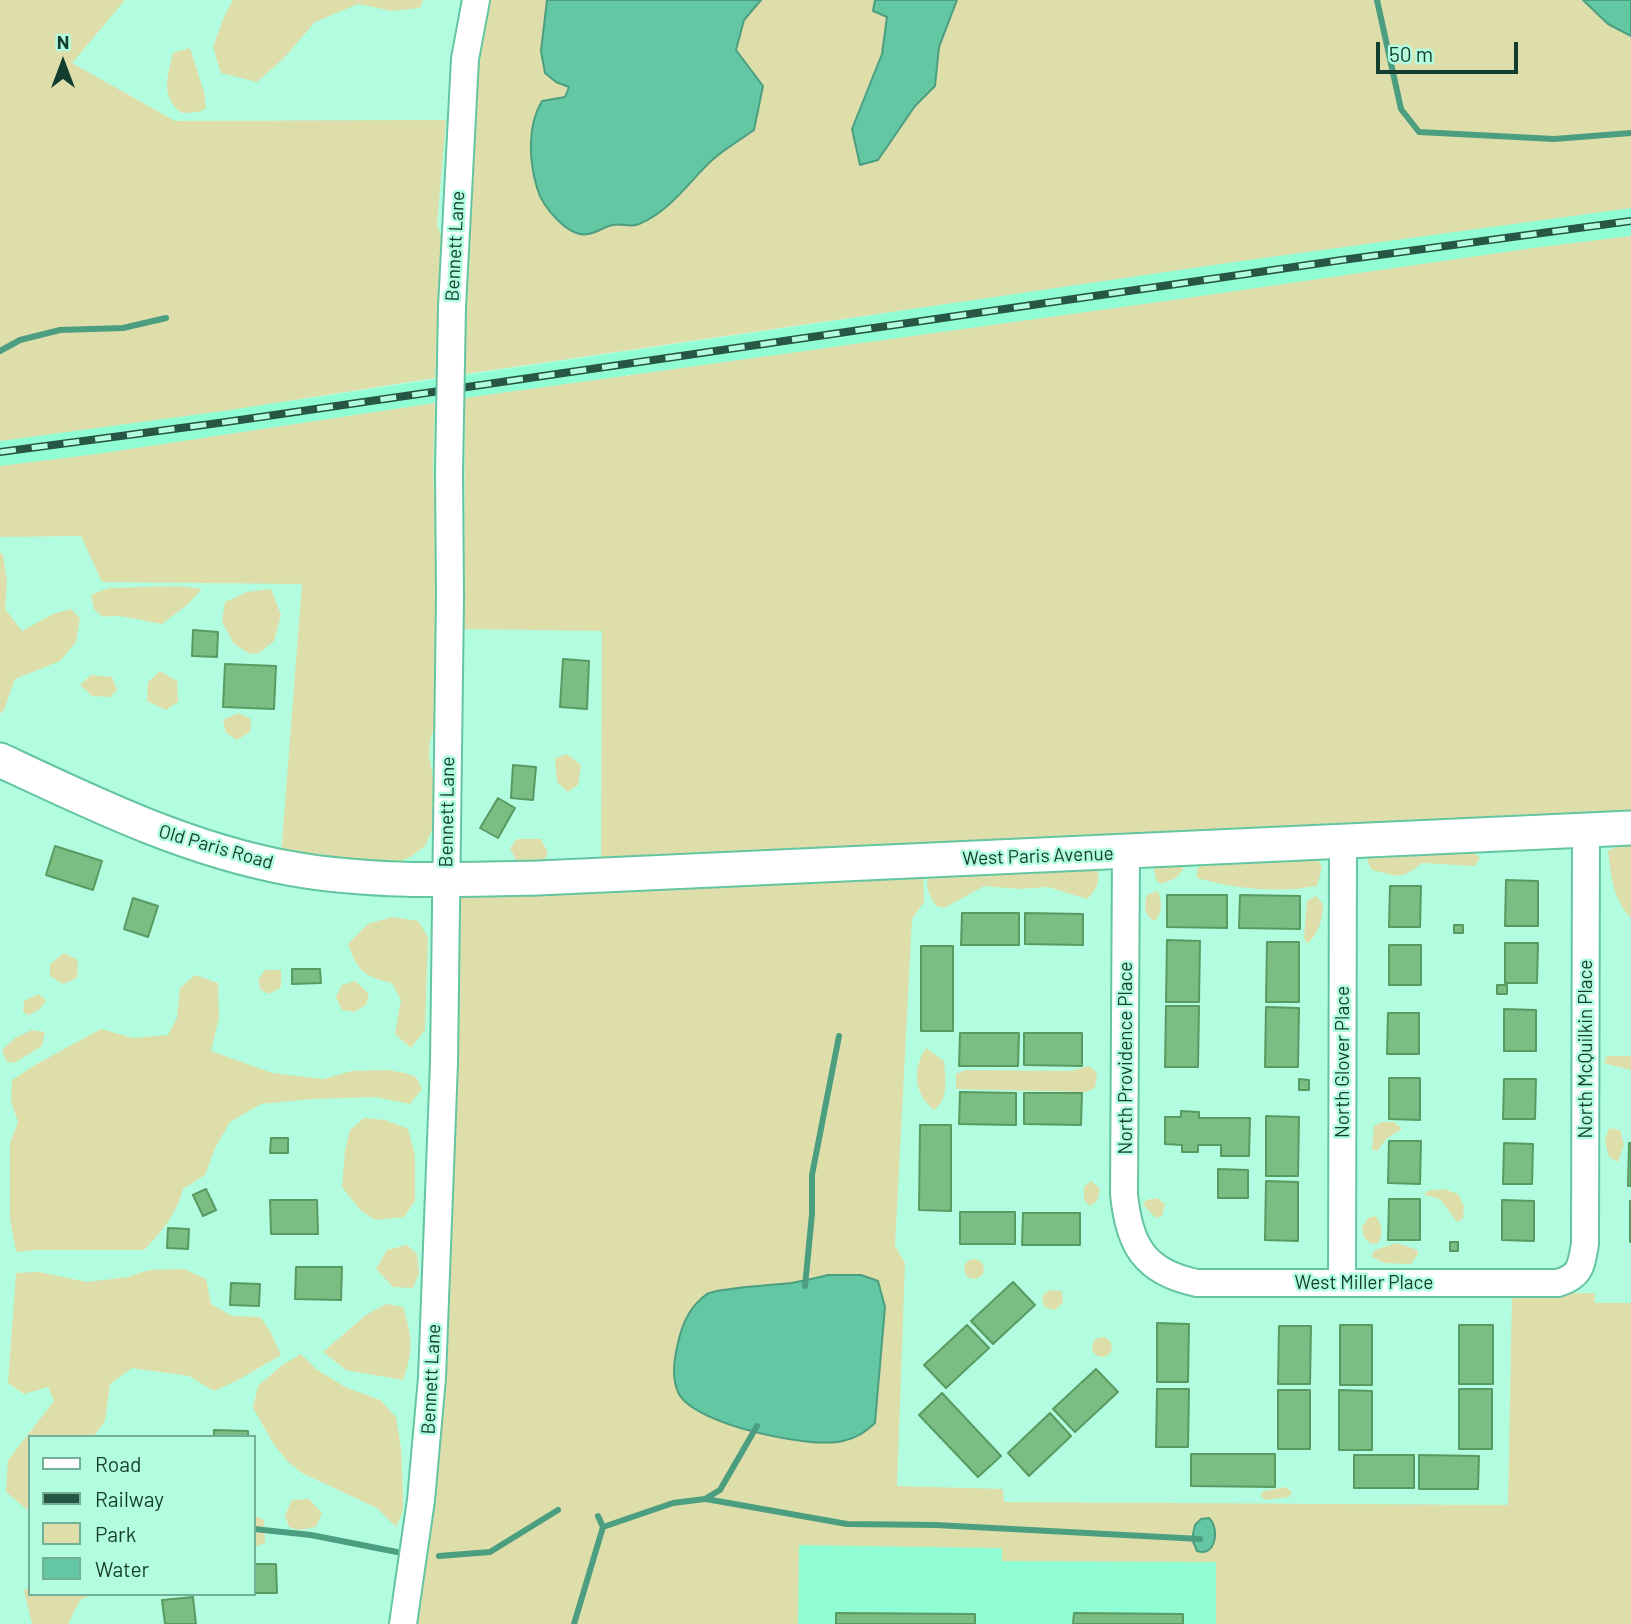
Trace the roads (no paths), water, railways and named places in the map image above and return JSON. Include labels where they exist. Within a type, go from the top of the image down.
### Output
[{"type":"main road","name":"Old Paris Road","points":[[0,760],[153,830],[208,848],[288,868],[329,874],[445,880]]},
{"type":"main road","name":"West Paris Avenue","points":[[445,880],[1631,828]]},
{"type":"street","name":"Bennett Lane","points":[[402,1624],[416,1545],[432,1378],[444,1062],[452,307],[465,59],[476,0]]},
{"type":"street","name":"North McQuilkin Place","points":[[1581,1267],[1585,1244],[1586,830]]},
{"type":"street","name":"North Glover Place","points":[[1342,1282],[1343,842]]},
{"type":"street","name":"North Providence Place","points":[[1126,852],[1125,1194],[1130,1231],[1147,1258]]},
{"type":"street","name":"West Miller Place","points":[[1147,1258],[1158,1269],[1174,1278],[1197,1283],[1558,1283],[1572,1279],[1581,1267]]},
{"type":"water","points":[[547,0],[761,0],[744,20],[736,50],[763,86],[754,130],[716,157],[669,204],[650,218],[636,225],[613,225],[588,234],[580,234],[564,226],[544,203],[532,166],[532,132],[537,111],[542,101],[565,97],[569,87],[556,82],[545,73],[541,51]]},
{"type":"water","points":[[875,0],[957,0],[939,47],[935,86],[915,106],[878,160],[860,165],[852,129],[882,54],[887,17],[873,11]]},
{"type":"water","points":[[1583,0],[1631,0],[1631,36],[1608,24]]},
{"type":"water","points":[[828,1275],[861,1275],[878,1281],[885,1307],[875,1423],[868,1429],[843,1441],[827,1443],[782,1438],[730,1425],[707,1416],[679,1394],[674,1375],[678,1343],[688,1316],[701,1298],[723,1290],[791,1283]]},
{"type":"water","points":[[1209,1518],[1214,1528],[1214,1541],[1208,1550],[1197,1551],[1192,1539],[1195,1525],[1201,1519]]},
{"type":"waterway","points":[[1377,0],[1401,109],[1419,132],[1554,139],[1631,133]]},
{"type":"waterway","points":[[0,351],[20,340],[60,330],[123,328],[166,318]]},
{"type":"waterway","points":[[805,1286],[812,1214],[812,1175],[839,1036]]},
{"type":"waterway","points":[[603,1527],[673,1503],[705,1499],[720,1490],[757,1426]]},
{"type":"waterway","points":[[706,1499],[847,1524],[936,1525],[1200,1539]]},
{"type":"waterway","points":[[439,1556],[490,1552],[558,1510]]},
{"type":"waterway","points":[[574,1624],[603,1527],[598,1516]]},
{"type":"waterway","points":[[256,1529],[311,1535],[397,1552]]},
{"type":"railway","points":[[0,452],[1631,221]]}]
